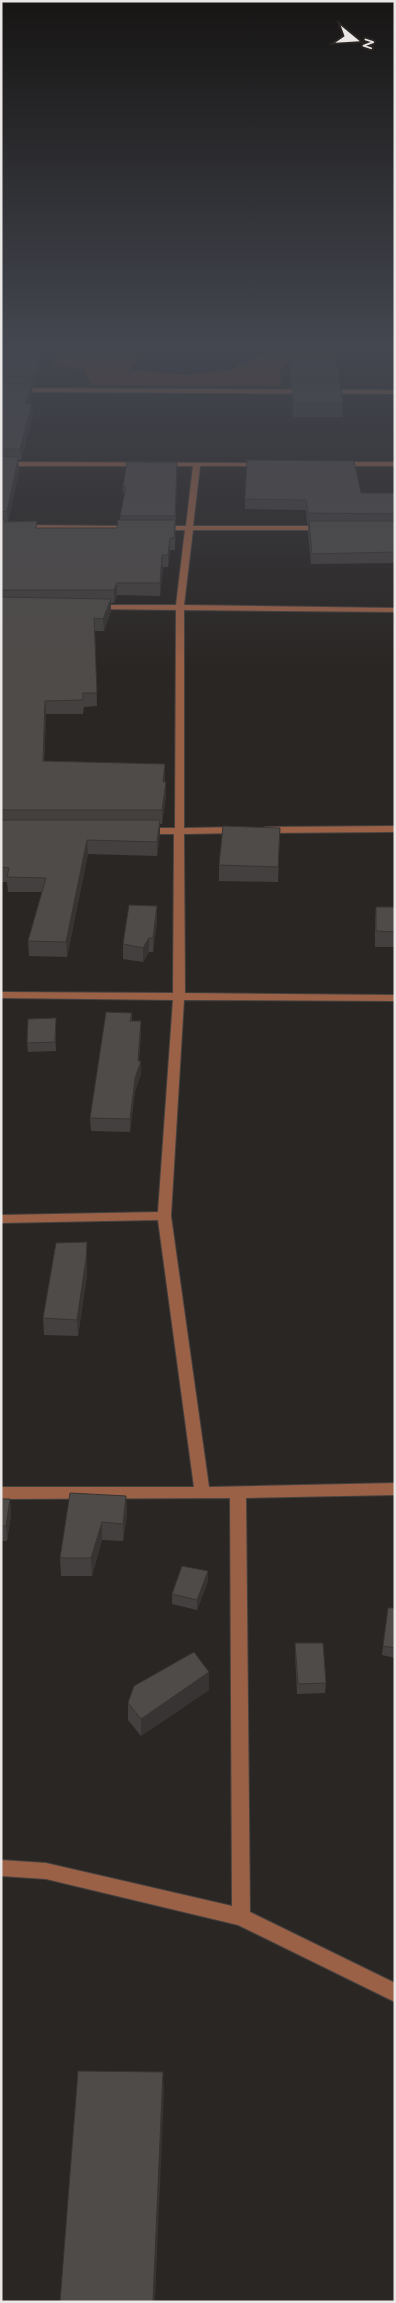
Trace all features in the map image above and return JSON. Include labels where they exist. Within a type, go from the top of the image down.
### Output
[{"type":"street","points":[[1,464],[266,464]]},
{"type":"street","points":[[197,464],[180,608],[179,996],[164,1216],[202,1494]]},
{"type":"street","points":[[335,464],[395,464]]},
{"type":"street","points":[[1,527],[138,528]]},
{"type":"street","points":[[148,528],[336,528]]},
{"type":"street","points":[[80,607],[395,610]]},
{"type":"street","points":[[130,830],[395,829]]},
{"type":"street","points":[[1,995],[395,998]]},
{"type":"street","points":[[1,1219],[164,1216]]},
{"type":"street","points":[[1,1493],[202,1494],[395,1489]]},
{"type":"street","points":[[238,1493],[240,1917]]},
{"type":"street","points":[[1,1868],[46,1871],[240,1917],[395,1993]]},
{"type":"building","points":[[1,456],[18,457],[18,460],[7,511],[1,512]]},
{"type":"building","points":[[247,460],[354,461],[361,493],[395,493],[395,514],[308,513],[306,500],[245,499]]},
{"type":"building","points":[[127,462],[177,463],[175,516],[120,516],[126,487],[123,487]]},
{"type":"building","points":[[1,519],[5,519],[5,522],[37,521],[36,528],[117,528],[118,520],[175,520],[174,538],[170,538],[168,555],[162,555],[160,583],[117,583],[114,590],[1,590]]},
{"type":"building","points":[[309,521],[395,521],[395,552],[312,554]]},
{"type":"building","points":[[1,597],[111,599],[103,619],[94,618],[97,693],[83,693],[83,700],[45,701],[43,761],[165,764],[163,782],[166,782],[162,810],[1,810]]},
{"type":"building","points":[[1,820],[160,820],[157,842],[87,840],[66,942],[28,941],[46,878],[7,877],[9,868],[1,867]]},
{"type":"building","points":[[223,826],[280,828],[278,867],[219,865]]},
{"type":"building","points":[[129,905],[157,906],[153,938],[149,938],[143,948],[123,944]]},
{"type":"building","points":[[376,907],[395,907],[395,932],[376,931]]},
{"type":"building","points":[[106,1012],[132,1013],[130,1021],[141,1021],[138,1061],[141,1061],[135,1078],[130,1119],[90,1118]]},
{"type":"building","points":[[56,1018],[55,1042],[27,1043],[28,1019]]},
{"type":"building","points":[[87,1242],[77,1320],[43,1318],[56,1243]]},
{"type":"building","points":[[70,1493],[126,1496],[123,1524],[102,1522],[91,1558],[60,1558]]},
{"type":"building","points":[[1,1499],[10,1499],[6,1526],[1,1526]]},
{"type":"building","points":[[182,1566],[208,1571],[197,1600],[172,1594]]},
{"type":"building","points":[[388,1608],[395,1608],[395,1648],[383,1646]]},
{"type":"building","points":[[295,1643],[323,1643],[326,1683],[298,1684]]},
{"type":"building","points":[[194,1652],[209,1672],[141,1719],[128,1703],[134,1686]]},
{"type":"building","points":[[78,2071],[163,2072],[153,2302],[60,2302]]}]
